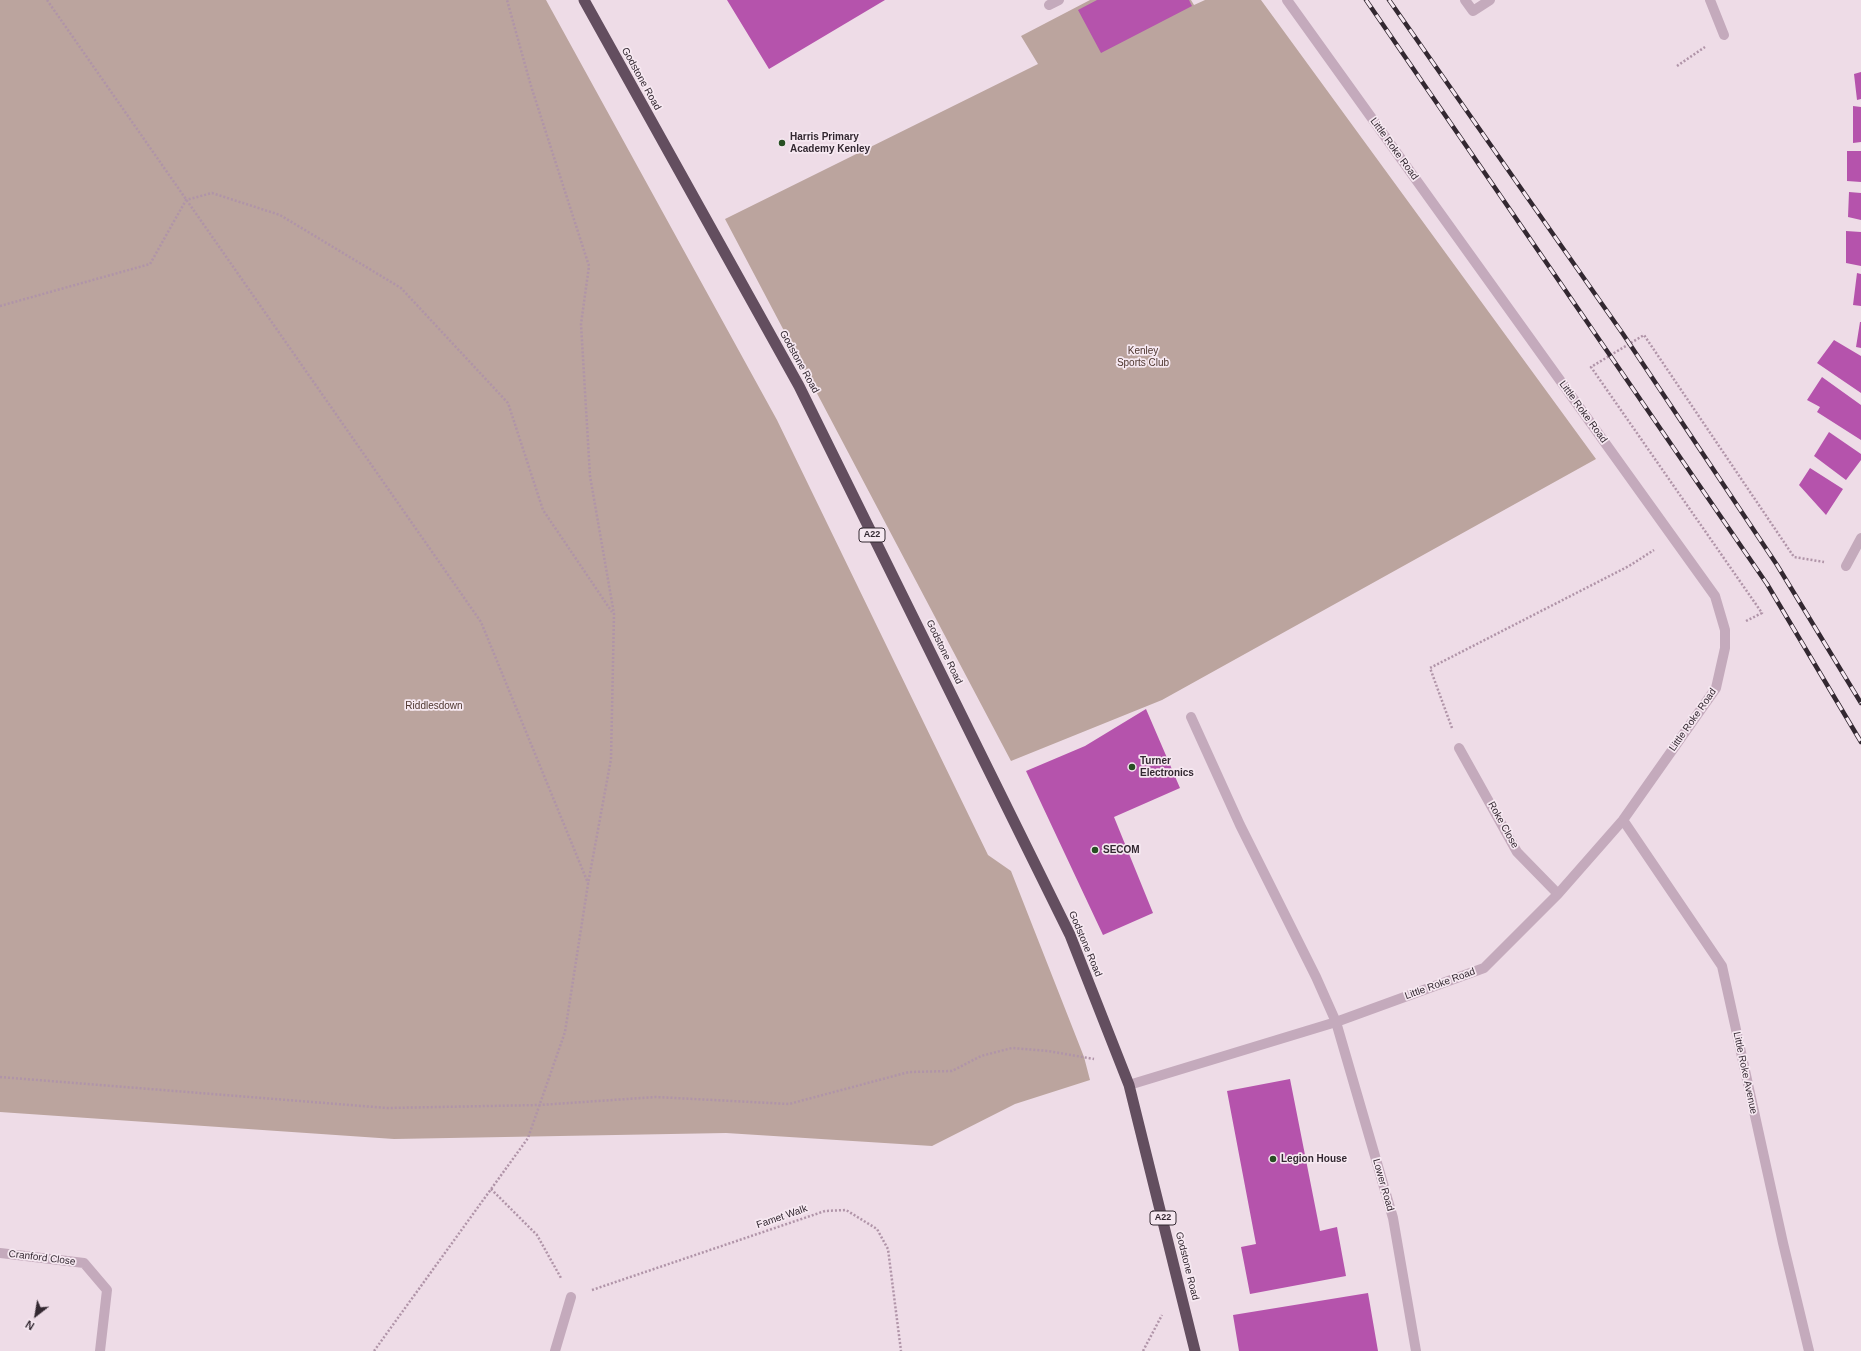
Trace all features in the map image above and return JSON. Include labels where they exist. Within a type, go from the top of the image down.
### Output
[{"type":"highway","name":"Godstone Road","points":[[584,0],[799,386],[1070,935],[1129,1085],[1195,1351]]},
{"type":"street","points":[[1049,5],[1059,0]]},
{"type":"street","name":"Little Roke Road","points":[[1129,1085],[1336,1022],[1484,968],[1558,894],[1623,820],[1716,688],[1725,648],[1725,630],[1715,596],[1287,0]]},
{"type":"street","points":[[1465,0],[1473,11],[1490,0]]},
{"type":"street","points":[[1710,0],[1724,35]]},
{"type":"street","points":[[1846,566],[1861,538]]},
{"type":"street","name":"Lower Road","points":[[1190,717],[1240,825],[1316,977],[1336,1022],[1393,1218],[1416,1351]]},
{"type":"street","name":"Roke Close","points":[[1459,748],[1517,852],[1558,894]]},
{"type":"street","name":"Little Roke Avenue","points":[[1623,820],[1722,966],[1782,1243],[1810,1351]]},
{"type":"street","name":"Cranford Close","points":[[0,1253],[84,1263],[107,1290],[100,1351]]},
{"type":"street","points":[[555,1351],[571,1297]]},
{"type":"path","points":[[48,0],[481,622],[588,884]]},
{"type":"path","points":[[374,1351],[528,1138],[566,1032],[588,884],[610,759],[614,614],[590,476],[581,324],[589,266],[531,86],[507,0]]},
{"type":"path","points":[[1677,66],[1724,35]]},
{"type":"path","points":[[0,306],[150,264],[186,200],[212,193],[280,214],[401,288],[508,403],[543,510],[614,614]]},
{"type":"path","points":[[1762,613],[1592,367],[1644,335],[1794,556],[1846,566]]},
{"type":"path","points":[[1459,748],[1430,668],[1622,569],[1674,539]]},
{"type":"path","points":[[0,1077],[388,1108],[540,1105],[656,1097],[789,1104],[909,1072],[952,1071],[981,1056],[1012,1048],[1048,1051],[1084,1057],[1122,1066]]},
{"type":"path","points":[[491,1189],[538,1235],[571,1297]]},
{"type":"path","name":"Famet Walk","points":[[571,1297],[826,1211],[846,1210],[878,1229],[888,1249],[900,1351]]},
{"type":"green space","name":"Riddlesdown","points":[[0,0],[546,0],[777,420],[988,855],[1011,871],[1084,1057],[1090,1080],[1015,1104],[932,1146],[726,1133],[394,1139],[0,1112]]},
{"type":"green space","name":"Kenley Sports Club","points":[[1090,0],[1191,0],[1194,5],[1205,0],[1261,0],[1596,459],[1162,700],[1011,761],[725,219],[1038,64],[1021,36]]},
{"type":"building","points":[[727,0],[885,0],[769,69]]},
{"type":"building","points":[[1097,0],[1189,0],[1192,6],[1101,53],[1078,10]]},
{"type":"building","points":[[1861,72],[1861,99],[1857,100],[1854,74]]},
{"type":"building","points":[[1853,106],[1861,107],[1861,142],[1853,143]]},
{"type":"building","points":[[1847,151],[1861,151],[1861,182],[1847,181]]},
{"type":"building","points":[[1849,192],[1861,193],[1861,220],[1848,217]]},
{"type":"building","points":[[1846,231],[1861,232],[1861,266],[1846,263]]},
{"type":"building","points":[[1857,273],[1861,274],[1861,306],[1853,305]]},
{"type":"building","points":[[1861,322],[1861,348],[1856,347]]},
{"type":"building","points":[[1834,340],[1861,356],[1861,393],[1817,363]]},
{"type":"building","points":[[1822,377],[1861,405],[1861,440],[1817,412],[1820,407],[1807,400]]},
{"type":"building","points":[[1829,432],[1861,454],[1861,460],[1846,480],[1814,456]]},
{"type":"building","points":[[1810,468],[1843,489],[1826,515],[1799,485]]},
{"type":"building","name":"SECOM","points":[[1146,709],[1180,788],[1114,817],[1153,913],[1103,935],[1026,771],[1085,746]]},
{"type":"building","name":"Legion House","points":[[1290,1079],[1320,1231],[1337,1227],[1346,1276],[1250,1294],[1241,1247],[1256,1244],[1227,1091]]},
{"type":"building","points":[[1368,1293],[1378,1351],[1239,1351],[1233,1315]]},
{"type":"railway","points":[[1366,0],[1767,584],[1861,742]]},
{"type":"railway","points":[[1389,0],[1623,334],[1777,565],[1861,703]]},
{"type":"place","name":"Harris Primary Academy Kenley","points":[[782,143]]},
{"type":"place","name":"Turner Electronics","points":[[1132,767]]},
{"type":"place","name":"SECOM","points":[[1095,850]]},
{"type":"place","name":"Legion House","points":[[1273,1159]]}]
